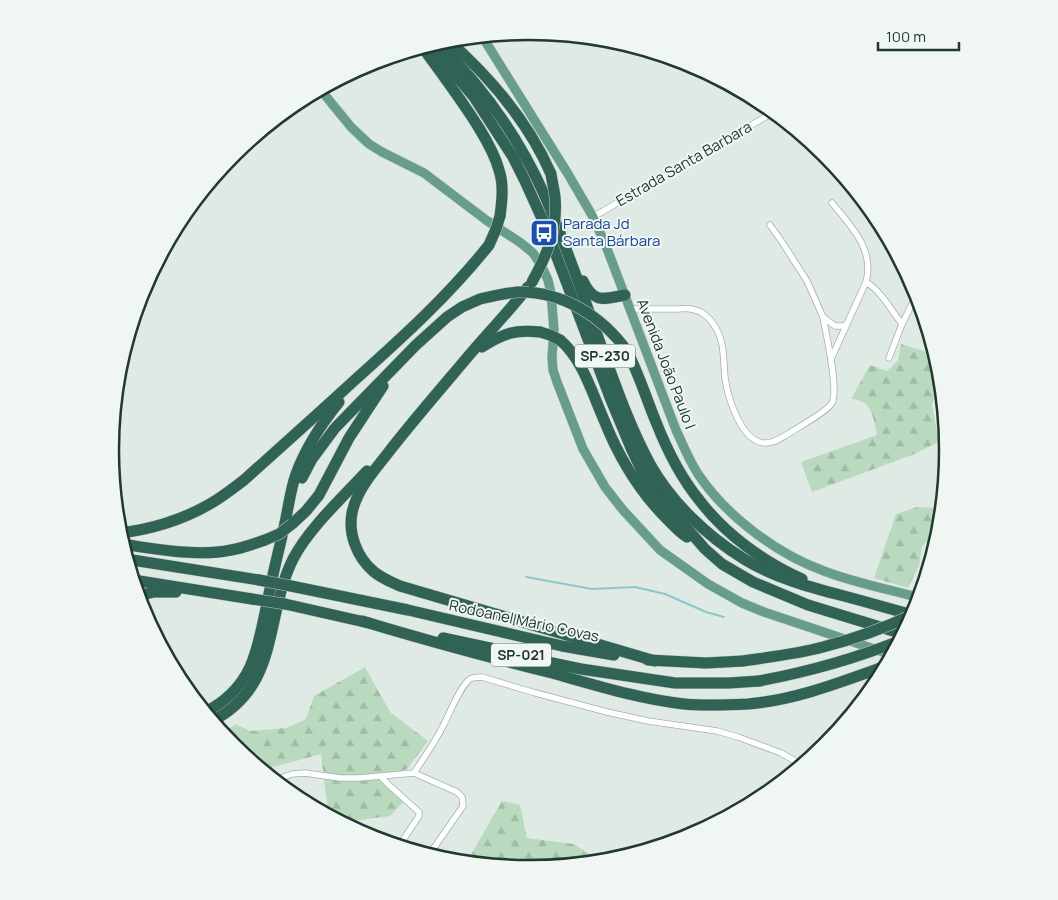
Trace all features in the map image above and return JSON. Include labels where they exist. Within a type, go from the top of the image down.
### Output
[{"type":"highway","points":[[219,718],[234,708],[243,698],[261,669],[268,650],[284,584],[293,559],[300,547],[324,518],[409,426],[519,299],[532,282],[544,260],[552,239],[555,220],[555,197],[551,174],[542,154],[518,116],[480,71],[455,47]]},
{"type":"highway","name":"SP-230","points":[[444,49],[471,78],[511,133],[528,161],[558,228],[628,418],[651,466],[686,513],[726,548],[745,560],[784,579],[905,613]]},
{"type":"highway","name":"SP-230","points":[[433,52],[474,98],[513,157],[525,180],[544,223],[637,463],[665,503],[705,549],[722,564],[753,582],[808,605],[896,632]]},
{"type":"highway","points":[[127,531],[173,521],[193,513],[221,497],[244,480],[381,356],[456,284],[489,245],[500,216],[502,185],[500,170],[494,154],[471,114],[426,53]]},
{"type":"highway","points":[[558,228],[590,293],[598,299],[625,295]]},
{"type":"highway","points":[[211,708],[233,692],[242,682],[250,668],[256,651],[276,560],[289,522],[294,496],[302,477],[322,445],[355,406],[430,331],[462,307],[480,299],[499,295],[518,292],[542,294],[565,301],[582,309],[597,320],[627,351],[667,447],[680,472],[710,513],[745,545],[773,564],[800,578],[843,596]]},
{"type":"highway","points":[[470,355],[498,338],[513,332],[526,330],[540,332],[560,340],[576,357],[607,429],[639,486],[662,515],[681,534],[705,549]]},
{"type":"highway","points":[[289,522],[291,490],[296,473],[316,433],[340,400],[381,356]]},
{"type":"highway","points":[[131,545],[163,550],[229,551],[246,547],[278,534],[289,522],[306,511],[319,495],[349,438],[401,360]]},
{"type":"highway","points":[[409,426],[370,477],[360,492],[353,509],[351,526],[356,548],[364,561],[374,571],[400,586],[424,594],[655,661]]},
{"type":"highway","name":"Rodoanel Mário Covas","points":[[134,560],[291,586],[408,610],[562,646],[655,661],[706,663],[743,661],[788,654],[823,647],[902,620]]},
{"type":"highway","name":"SP-021","points":[[141,581],[285,604],[495,649],[546,662],[675,683],[729,683],[793,675],[890,645]]},
{"type":"highway","points":[[145,594],[167,592],[226,595]]},
{"type":"highway","points":[[362,621],[464,651],[653,699],[685,704],[718,706],[750,704],[786,698],[833,685],[875,670]]},
{"type":"main road","name":"Avenida João Paulo I","points":[[486,43],[594,217],[686,454],[714,495],[772,545],[803,563],[844,578],[912,596]]},
{"type":"main road","points":[[325,95],[351,127],[369,144],[424,173],[533,253],[548,280],[551,293],[554,330],[553,370],[583,449],[605,487],[629,517],[660,550],[708,584],[742,603],[886,652]]},
{"type":"street","name":"Estrada Santa Barbara","points":[[594,217],[767,116]]},
{"type":"street","points":[[831,359],[866,282],[868,271],[868,263],[859,237],[832,203]]},
{"type":"street","points":[[630,309],[691,309],[707,317],[717,331],[722,345],[725,379],[733,408],[742,426],[752,438],[764,443],[776,441],[785,436],[830,406],[833,402],[834,390],[831,359],[823,317],[807,281],[770,225]]},
{"type":"street","points":[[866,282],[878,292],[902,324]]},
{"type":"street","points":[[888,358],[912,304]]},
{"type":"street","points":[[823,317],[835,326],[846,325]]},
{"type":"street","points":[[414,774],[441,732],[455,701],[465,685],[471,679],[477,677],[607,712],[648,721],[717,731],[781,753],[795,761]]},
{"type":"street","points":[[282,777],[286,775],[305,773],[340,778],[414,774],[456,792],[463,799],[463,806],[434,849]]},
{"type":"street","points":[[381,777],[419,812],[419,816],[404,840]]},
{"type":"green space","points":[[901,344],[924,351],[927,355],[935,396],[932,405],[939,442],[912,455],[812,492],[801,462],[877,435],[869,407],[863,402],[851,399],[870,365],[887,371],[898,360]]},
{"type":"green space","points":[[917,507],[934,508],[929,538],[922,547],[919,566],[908,588],[874,578],[896,514]]},
{"type":"green space","points":[[365,667],[390,712],[428,741],[407,769],[384,776],[404,801],[390,816],[354,821],[327,807],[321,754],[271,768],[229,729],[236,724],[250,731],[286,728],[306,719],[314,696]]},
{"type":"green space","points":[[502,801],[520,805],[527,838],[574,844],[590,855],[529,860],[470,855]]},
{"type":"waterway","points":[[526,577],[592,589],[635,587],[665,594],[706,612],[724,617]]},
{"type":"place","name":"Parada Jd Santa Bárbara","points":[[544,233]]}]
